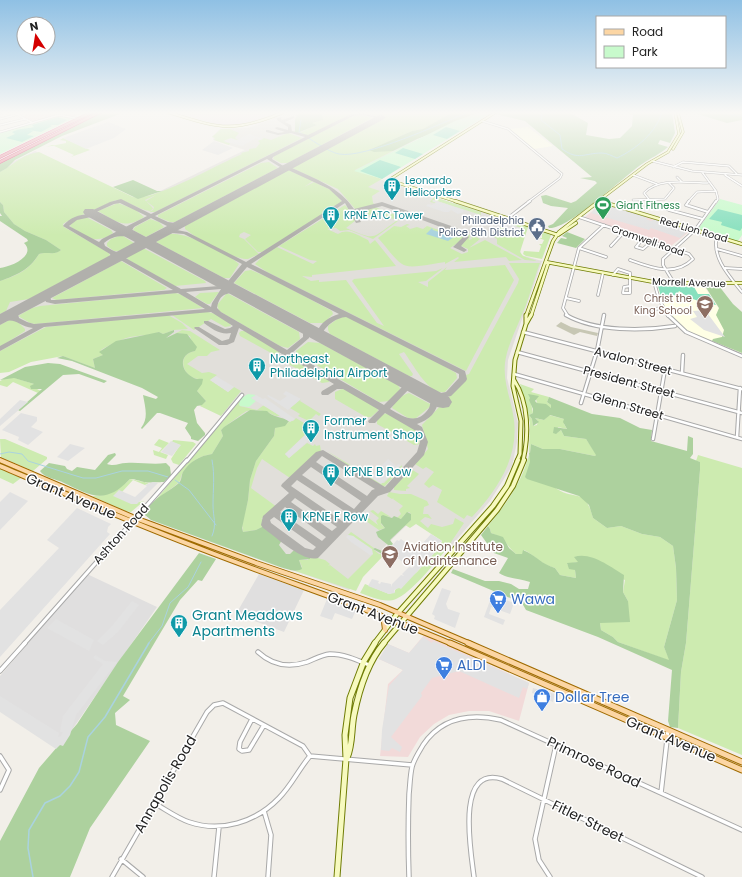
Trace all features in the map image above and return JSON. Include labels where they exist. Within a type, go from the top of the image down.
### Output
[{"type":"highway","points":[[0,158],[10,153]]},
{"type":"highway","points":[[0,158],[11,153]]},
{"type":"highway","points":[[0,158],[13,153]]},
{"type":"main road","points":[[432,153],[392,179],[395,183],[558,235]]},
{"type":"main road","points":[[337,877],[346,759],[344,747],[349,703],[355,680],[362,662],[375,641],[474,528],[507,486],[520,454],[521,421],[513,386],[517,352],[526,324],[532,314],[548,264],[546,262],[551,245],[559,232],[580,218],[634,175],[667,153]]},
{"type":"main road","name":"Red Lion Road","points":[[601,202],[742,244]]},
{"type":"main road","name":"Morrell Avenue","points":[[546,262],[654,282],[674,284],[742,283]]},
{"type":"main road","points":[[346,759],[351,748],[358,697],[369,666],[381,645],[479,531],[513,488],[523,463],[528,429],[518,385],[514,380]]},
{"type":"main road","name":"Grant Avenue","points":[[0,460],[135,518],[312,583],[362,598],[399,613],[742,762]]},
{"type":"main road","name":"Grant Avenue","points":[[0,466],[131,522],[194,547],[401,622],[742,770]]},
{"type":"main road","points":[[52,489],[57,484]]},
{"type":"main road","points":[[474,528],[479,531]]},
{"type":"main road","points":[[194,547],[198,542]]},
{"type":"main road","points":[[309,589],[312,583]]},
{"type":"main road","points":[[325,595],[328,588]]},
{"type":"main road","points":[[379,614],[384,622],[385,630]]},
{"type":"main road","points":[[496,663],[500,657]]},
{"type":"street","points":[[508,218],[560,178],[562,174],[537,153]]},
{"type":"street","points":[[654,161],[664,165],[702,172],[742,175]]},
{"type":"street","points":[[673,167],[683,162],[729,166],[738,175]]},
{"type":"street","points":[[674,284],[666,269],[663,259],[673,248],[695,230],[718,199],[716,191],[708,183],[702,172]]},
{"type":"street","points":[[725,174],[742,186]]},
{"type":"street","points":[[634,175],[657,184]]},
{"type":"street","points":[[677,177],[682,183]]},
{"type":"street","points":[[633,200],[665,199],[674,188],[669,183]]},
{"type":"street","points":[[703,219],[662,208],[644,196],[645,190],[657,184],[708,183]]},
{"type":"street","points":[[708,212],[687,204],[697,192],[716,191]]},
{"type":"street","name":"Cromwell Road","points":[[580,218],[673,248],[689,254],[693,258],[683,269],[666,269]]},
{"type":"street","points":[[604,225],[579,248],[564,311],[570,317],[603,326],[640,330],[675,326]]},
{"type":"street","points":[[611,246],[624,231]]},
{"type":"street","points":[[717,236],[715,241],[716,248],[724,268],[742,292]]},
{"type":"street","points":[[641,241],[651,241],[643,249],[636,247],[641,241]]},
{"type":"street","points":[[579,248],[606,257]]},
{"type":"street","points":[[716,248],[742,256]]},
{"type":"street","points":[[630,260],[655,268],[666,269]]},
{"type":"street","points":[[724,268],[742,269]]},
{"type":"street","name":"Morrell Avenue","points":[[614,275],[618,269],[630,273],[630,278]]},
{"type":"street","points":[[598,295],[603,273]]},
{"type":"street","points":[[630,278],[630,286],[630,293],[623,293],[624,287],[630,286]]},
{"type":"street","points":[[654,282],[662,308],[675,326],[691,336],[742,356]]},
{"type":"street","points":[[566,298],[579,301]]},
{"type":"street","points":[[636,312],[662,308]]},
{"type":"street","points":[[581,403],[597,351],[604,315]]},
{"type":"street","name":"Avalon Street","points":[[523,332],[741,389]]},
{"type":"street","name":"President Street","points":[[517,352],[742,413]]},
{"type":"street","points":[[682,373],[683,355]]},
{"type":"street","points":[[653,439],[665,369]]},
{"type":"street","name":"Glenn Street","points":[[514,374],[742,439]]},
{"type":"street","points":[[737,437],[741,389]]},
{"type":"street","name":"Ashton Road","points":[[0,671],[131,522],[172,478],[242,395]]},
{"type":"street","points":[[258,652],[265,659],[280,665],[298,664],[324,655],[333,655],[344,656],[369,666]]},
{"type":"street","name":"Annapolis Road","points":[[112,877],[120,859],[207,712],[214,705],[220,703],[252,719]]},
{"type":"street","name":"Primrose Road","points":[[412,765],[428,738],[443,725],[461,716],[488,716],[501,720],[742,830]]},
{"type":"street","points":[[264,725],[249,750],[242,751],[240,749],[240,742],[252,719],[264,725],[303,746],[310,756]]},
{"type":"street","points":[[661,793],[668,731]]},
{"type":"street","points":[[550,877],[539,860],[535,839],[556,745]]},
{"type":"street","points":[[0,756],[8,769],[0,790]]},
{"type":"street","points":[[154,803],[189,822],[219,827],[238,824],[264,811],[278,799],[300,766],[310,756],[412,765],[409,810],[409,877]]},
{"type":"street","name":"Fitler Street","points":[[474,877],[470,800],[474,787],[481,780],[489,777],[497,777],[702,877]]},
{"type":"street","points":[[264,811],[271,835],[268,877]]},
{"type":"street","points":[[214,877],[219,827]]},
{"type":"street","points":[[120,859],[143,877]]},
{"type":"shaded area","name":"Northeast Philadelphia Airport","points":[[31,153],[39,153],[138,200],[146,198],[239,153],[392,153],[357,172],[528,227],[520,249],[521,255],[542,261],[508,360],[507,378],[518,423],[517,442],[512,466],[490,501],[452,545],[412,520],[382,549],[382,555],[349,590],[295,571],[148,513],[229,416],[36,348],[0,371],[0,276],[39,248],[0,211],[0,168]]},
{"type":"shaded area","points":[[211,153],[222,153],[218,155]]},
{"type":"shaded area","points":[[434,200],[464,210],[464,212],[458,214],[451,210],[449,212],[444,212],[426,206],[428,204],[432,205],[436,203],[432,201]]},
{"type":"shaded area","points":[[602,203],[691,230],[671,246],[584,218]]},
{"type":"shaded area","points":[[597,207],[608,211],[613,207],[647,217],[646,219],[651,221],[655,219],[689,229],[684,229],[683,231],[687,232],[680,238],[651,228],[649,230],[591,213]]},
{"type":"shaded area","points":[[501,221],[525,230],[522,233],[501,227],[486,238],[481,236]]},
{"type":"shaded area","name":"Christ the King School","points":[[659,285],[704,286],[717,306],[742,335],[742,353],[695,335],[680,327],[670,317],[664,307],[658,292]]},
{"type":"shaded area","points":[[705,310],[725,337],[704,330],[690,319],[697,317],[693,311]]},
{"type":"shaded area","points":[[561,322],[571,327],[598,333],[597,336],[580,332],[574,335],[556,326]]},
{"type":"shaded area","points":[[216,376],[234,387],[228,392],[210,380]]},
{"type":"shaded area","points":[[286,391],[301,399],[288,410],[267,396],[268,395],[280,401],[287,396],[283,394]]},
{"type":"shaded area","points":[[256,395],[263,399],[265,398],[295,419],[290,422],[251,398]]},
{"type":"shaded area","points":[[20,400],[28,402],[0,426],[0,419]]},
{"type":"shaded area","points":[[21,413],[37,417],[37,421],[31,427],[43,432],[28,445],[18,440],[19,437],[2,430]]},
{"type":"shaded area","points":[[312,429],[315,435],[289,458],[285,454]]},
{"type":"shaded area","points":[[171,441],[181,445],[172,456],[161,452]]},
{"type":"shaded area","points":[[70,444],[85,448],[68,461],[57,457]]},
{"type":"shaded area","points":[[388,459],[396,466],[398,464],[401,465],[381,484],[370,477]]},
{"type":"shaded area","points":[[153,482],[158,483],[137,504],[131,504],[113,496],[119,490],[135,497],[147,486],[145,485]]},
{"type":"shaded area","points":[[10,492],[28,501],[0,530],[0,502]]},
{"type":"shaded area","points":[[77,508],[111,524],[108,527],[107,532],[110,534],[0,657],[0,610],[59,548],[47,540]]},
{"type":"shaded area","points":[[431,534],[442,541],[436,547],[438,549],[401,589],[399,588],[394,590],[395,593],[389,594],[368,586],[372,579],[379,581],[378,583],[380,584],[381,582],[391,584],[392,587],[392,584],[401,575],[404,576],[402,574],[409,567],[413,568],[411,564],[408,566],[396,557],[397,555],[396,556],[388,550],[397,540],[399,541],[401,539],[415,550],[415,552]]},
{"type":"shaded area","points":[[348,535],[353,536],[372,549],[373,554],[370,555],[351,542],[346,537]]},
{"type":"shaded area","points":[[87,574],[157,607],[60,747],[0,711],[0,676]]},
{"type":"shaded area","points":[[259,574],[304,590],[284,632],[236,614]]},
{"type":"shaded area","points":[[442,588],[451,591],[446,604],[448,609],[460,613],[455,628],[434,619],[435,616],[432,614]]},
{"type":"shaded area","points":[[492,595],[514,603],[510,614],[491,607],[489,614],[505,620],[503,625],[484,617]]},
{"type":"shaded area","points":[[327,599],[356,610],[352,619],[335,613],[332,620],[320,616]]},
{"type":"shaded area","points":[[132,601],[139,605],[118,632],[103,645],[97,641],[112,626]]},
{"type":"shaded area","points":[[56,619],[94,640],[89,651],[47,628]]},
{"type":"shaded area","points":[[424,635],[529,683],[519,721],[489,711],[469,711],[449,715],[434,724],[420,737],[408,757],[380,756],[388,684],[403,670],[379,659],[388,644],[409,653]]},
{"type":"shaded area","points":[[423,637],[432,643],[433,641],[529,683],[527,689],[523,687],[519,698],[459,671],[432,678],[421,693],[422,696],[391,737],[402,747],[400,752],[392,748],[389,751],[381,750],[382,730],[389,686],[403,670],[379,659],[388,644],[409,653]]},
{"type":"shaded area","points":[[95,655],[105,661],[117,662],[76,715],[70,735],[63,746],[60,745],[56,749],[0,712],[0,696],[59,733],[58,737],[61,736],[63,732],[60,732],[63,716],[103,664],[93,658]]},
{"type":"shaded area","points":[[533,688],[555,694],[553,702],[532,693]]},
{"type":"green space","points":[[20,153],[29,153],[15,160],[7,168],[0,172],[0,163]]},
{"type":"green space","points":[[41,153],[133,197],[143,197],[155,194],[187,181],[242,154],[241,153],[272,153],[155,212],[149,212],[153,210],[154,207],[146,201],[153,209],[150,211],[141,209],[121,200],[116,200],[63,224],[64,227],[109,253],[110,256],[29,299],[10,302],[6,311],[0,314],[0,281],[22,272],[35,260],[39,254],[56,253],[61,250],[46,240],[25,231],[14,224],[4,212],[3,205],[0,202],[0,172],[27,155]]},
{"type":"green space","points":[[69,153],[82,153],[71,157],[74,155]]},
{"type":"green space","points":[[280,153],[307,153],[288,163],[281,163],[273,159],[274,156]]},
{"type":"green space","points":[[320,153],[389,153],[355,170],[382,179],[368,187],[380,191],[372,196],[373,203],[376,205],[356,210],[338,189],[292,168]]},
{"type":"green space","points":[[391,153],[425,153],[382,179],[354,171]]},
{"type":"green space","points":[[395,153],[419,153],[423,154],[415,159]]},
{"type":"green space","points":[[563,153],[660,153],[642,164],[596,202],[569,221],[549,228],[548,226],[553,224],[568,208],[551,206],[543,203],[541,196],[546,195],[571,203],[576,201],[597,183],[595,181],[580,178],[592,177]]},
{"type":"green space","points":[[380,160],[401,167],[382,179],[360,171]]},
{"type":"green space","points":[[269,162],[278,168],[175,222],[170,222],[158,217],[158,215],[261,163]]},
{"type":"green space","points":[[288,170],[313,181],[304,187],[314,182],[333,191],[342,202],[262,252],[258,252],[245,239],[251,235],[244,232],[240,234],[239,237],[244,239],[259,254],[248,259],[234,256],[206,243],[185,229],[185,226]]},
{"type":"green space","points":[[133,180],[157,191],[162,191],[138,199],[113,187]]},
{"type":"green space","points":[[434,197],[481,212],[481,215],[434,200],[432,201],[436,202],[435,203],[430,202]]},
{"type":"green space","points":[[720,199],[742,205],[742,235],[738,241],[698,229]]},
{"type":"green space","points":[[0,202],[3,205],[4,212],[14,224],[25,231],[46,240],[61,250],[56,253],[39,254],[27,268],[0,281],[0,268],[10,266],[21,260],[27,252],[27,248],[24,243],[28,241],[0,221],[0,216],[2,216],[0,213]]},
{"type":"green space","points":[[118,203],[136,210],[144,217],[131,223],[120,223],[98,211]]},
{"type":"green space","points":[[345,205],[352,212],[355,221],[346,228],[363,235],[377,235],[398,221],[373,239],[349,230],[340,231],[336,228],[327,229],[338,234],[346,231],[353,233],[368,240],[370,244],[375,240],[396,266],[312,275],[312,277],[302,276],[311,281],[319,280],[319,282],[346,280],[377,323],[384,326],[352,281],[354,279],[436,271],[443,268],[426,281],[418,282],[428,287],[428,282],[447,267],[445,270],[505,265],[514,280],[466,371],[267,272],[255,264],[263,256],[277,247],[313,264],[317,261],[310,260],[279,246]]},
{"type":"green space","points":[[375,207],[401,217],[408,214],[400,220],[373,215],[364,217],[366,218],[359,218],[356,211]]},
{"type":"green space","points":[[718,209],[742,215],[742,228],[740,231],[721,225],[722,222],[709,219]]},
{"type":"green space","points":[[88,218],[111,230],[113,233],[107,237],[96,239],[85,237],[70,226],[75,220]]},
{"type":"green space","points":[[150,219],[159,222],[164,227],[146,237],[133,230],[135,227]]},
{"type":"green space","points":[[507,220],[528,227],[520,252],[523,256],[537,261],[525,260],[497,244],[497,239],[491,235],[501,227],[524,229],[504,223]]},
{"type":"green space","points":[[407,224],[410,225],[406,226],[410,229],[417,227],[423,229],[427,226],[454,235],[457,233],[463,235],[464,239],[450,248],[462,254],[468,252],[468,249],[459,245],[467,237],[459,232],[460,231],[470,235],[469,240],[472,239],[471,235],[480,239],[469,248],[485,240],[522,260],[509,261],[506,257],[454,262],[459,258],[458,257],[445,264],[445,262],[405,266],[396,259],[378,238],[394,226],[401,227]]},
{"type":"green space","points":[[533,228],[551,235],[542,259],[523,254],[524,251],[539,252],[541,246],[539,244],[542,244],[544,240],[539,238],[542,238],[542,234],[531,232]]},
{"type":"green space","points":[[567,232],[585,239],[576,248],[557,243],[561,238],[567,238],[562,236]]},
{"type":"green space","points":[[170,234],[186,236],[206,244],[225,254],[239,264],[230,278],[224,278],[156,242]]},
{"type":"green space","points":[[123,236],[134,243],[120,251],[114,251],[107,246],[107,243],[111,239]]},
{"type":"green space","points":[[143,248],[205,281],[206,283],[175,286],[127,259],[128,256]]},
{"type":"green space","points":[[121,261],[167,288],[164,290],[56,300],[52,298]]},
{"type":"green space","points":[[509,263],[540,263],[526,304],[509,345],[505,363],[506,383],[515,429],[514,443],[499,483],[472,517],[467,515],[464,519],[437,502],[442,490],[433,485],[429,488],[424,484],[434,472],[426,467],[423,469],[415,464],[428,449],[422,425],[465,380],[466,375],[469,374],[518,283],[519,279]]},
{"type":"green space","points":[[251,270],[276,281],[332,311],[333,314],[324,323],[310,323],[234,283],[245,271]]},
{"type":"green space","points":[[658,286],[694,287],[698,294],[709,294],[716,305],[696,300],[679,291],[677,295],[661,297]]},
{"type":"green space","points":[[705,286],[719,286],[733,304],[742,312],[742,353],[712,341],[713,339],[722,337],[724,330],[716,315],[719,308]]},
{"type":"green space","points":[[219,292],[210,304],[207,304],[195,297],[200,293]]},
{"type":"green space","points":[[175,293],[180,294],[203,308],[35,324],[30,323],[18,316],[32,308],[40,306]]},
{"type":"green space","points":[[227,293],[299,332],[300,339],[288,348],[280,346],[219,311],[217,305]]},
{"type":"green space","points":[[202,311],[223,318],[231,326],[225,327],[211,319],[194,330],[172,315]]},
{"type":"green space","points":[[168,315],[182,323],[188,329],[174,330],[163,334],[159,332],[130,337],[111,344],[101,350],[103,355],[93,359],[95,368],[63,356],[31,362],[9,372],[0,373],[0,351],[46,327]]},
{"type":"green space","points":[[341,316],[346,316],[439,363],[456,373],[457,378],[445,392],[439,392],[427,384],[404,352],[399,354],[413,374],[412,376],[409,376],[330,334],[328,326]]},
{"type":"green space","points":[[11,319],[17,321],[25,329],[25,331],[0,347],[0,325]]},
{"type":"green space","points":[[174,330],[174,332],[166,338],[177,333],[187,334],[197,347],[195,351],[186,356],[183,363],[186,372],[189,375],[195,379],[203,379],[202,384],[197,391],[206,401],[202,405],[197,406],[194,410],[197,423],[205,435],[198,441],[191,439],[185,428],[188,423],[160,413],[157,413],[142,429],[141,428],[146,416],[143,395],[156,399],[158,397],[142,388],[72,361],[57,358],[63,356],[95,368],[93,359],[103,355],[99,352],[116,341],[159,332],[163,334]]},
{"type":"green space","points":[[182,330],[190,331],[220,350],[211,352],[207,356],[198,356],[187,364],[202,373],[209,372],[217,375],[210,380],[228,392],[234,387],[241,391],[221,416],[200,406],[206,401],[197,391],[199,386],[198,379],[188,374],[183,365],[185,356],[195,351],[190,336],[179,333],[167,338]]},
{"type":"green space","points":[[241,331],[246,331],[279,350],[279,353],[273,354],[240,336],[239,333]]},
{"type":"green space","points":[[308,342],[320,343],[398,385],[401,390],[389,401],[379,402],[296,353],[296,351]]},
{"type":"green space","points":[[288,358],[292,358],[329,379],[329,382],[322,383],[285,362]]},
{"type":"green space","points":[[48,363],[60,364],[107,381],[104,383],[79,374],[63,375],[20,411],[18,410],[42,389],[31,389],[30,386],[34,384],[14,378],[0,380],[25,367]]},
{"type":"green space","points":[[6,378],[15,378],[34,384],[35,388],[41,391],[38,393],[13,382],[7,387],[0,385],[0,381]]},
{"type":"green space","points":[[520,384],[534,389],[531,392],[549,397],[547,402],[551,405],[551,408],[537,403],[536,399],[530,398],[533,413],[529,415],[532,419],[533,426],[537,425],[538,421],[535,418],[544,420],[549,415],[564,419],[564,424],[567,429],[558,427],[557,433],[561,430],[564,436],[586,439],[597,455],[595,456],[560,449],[543,449],[531,444],[530,454],[530,423]]},
{"type":"green space","points":[[342,389],[348,390],[377,406],[378,411],[371,417],[366,417],[335,399],[335,392]]},
{"type":"green space","points":[[409,393],[432,405],[415,419],[408,418],[392,408],[399,399]]},
{"type":"green space","points":[[248,394],[256,395],[251,398],[256,401],[249,407],[240,406],[240,399]]},
{"type":"green space","points":[[528,394],[539,396],[535,401],[537,403],[546,404],[551,408],[551,405],[547,402],[549,397],[592,414],[620,418],[640,428],[652,430],[651,441],[687,451],[688,436],[693,438],[693,454],[690,458],[700,462],[700,470],[686,643],[681,672],[678,728],[670,727],[668,721],[672,670],[598,637],[526,610],[522,603],[451,573],[453,569],[485,581],[499,581],[511,584],[519,589],[528,589],[530,582],[499,573],[508,558],[494,553],[481,535],[488,526],[491,533],[503,537],[509,548],[516,554],[522,554],[523,550],[555,568],[560,575],[576,578],[575,570],[569,569],[567,563],[578,562],[574,557],[587,556],[593,558],[607,564],[624,575],[623,592],[628,601],[630,622],[600,623],[601,630],[613,637],[618,642],[669,660],[664,647],[677,600],[676,568],[673,546],[660,537],[642,534],[621,526],[607,528],[593,518],[589,505],[579,496],[527,479],[525,477],[530,462],[529,453],[531,444],[543,449],[560,449],[596,455],[586,439],[564,436],[561,430],[556,434],[553,433],[554,427],[567,429],[563,422],[564,419],[550,415],[544,420],[535,418],[539,422],[533,426],[532,419],[529,415],[533,413],[533,409]]},
{"type":"green space","points":[[240,399],[240,406],[257,410],[247,411],[221,430],[223,436],[212,454],[203,456],[191,463],[182,474],[178,483],[153,503]]},
{"type":"green space","points":[[301,399],[300,401],[321,414],[319,416],[316,414],[309,421],[298,416],[300,414],[290,408]]},
{"type":"green space","points":[[264,405],[280,416],[275,416],[265,411],[257,410]]},
{"type":"green space","points":[[250,410],[267,411],[272,415],[289,421],[285,426],[275,428],[274,436],[256,461],[250,480],[248,500],[242,528],[243,532],[256,530],[264,526],[281,538],[282,540],[279,545],[286,554],[290,554],[295,549],[310,556],[310,559],[299,560],[302,569],[296,571],[280,567],[151,520],[145,515],[150,505],[154,501],[181,481],[183,472],[192,462],[203,456],[212,454],[223,436],[221,430],[224,427]]},
{"type":"green space","points":[[388,413],[415,428],[420,444],[414,445],[377,424],[377,419],[383,414]]},
{"type":"green space","points":[[296,418],[312,428],[285,454],[289,458],[307,443],[313,446],[315,444],[316,446],[320,445],[321,451],[290,478],[262,459],[257,468],[251,488],[277,507],[265,518],[261,518],[264,520],[264,526],[256,530],[243,532],[242,524],[248,500],[250,480],[256,461],[274,436],[275,428],[288,423],[289,421],[293,421]]},
{"type":"green space","points":[[0,439],[5,439],[47,457],[47,459],[33,471],[1,457]]},
{"type":"green space","points":[[159,439],[169,443],[160,452],[168,455],[166,459],[154,455],[153,450],[159,452],[162,448],[154,445]]},
{"type":"green space","points":[[173,440],[193,442],[196,444],[179,465],[173,463],[171,459],[180,445],[172,442]]},
{"type":"green space","points":[[327,451],[380,483],[384,483],[402,465],[402,468],[385,486],[380,487]]},
{"type":"green space","points":[[115,453],[116,455],[107,464],[166,463],[170,467],[171,475],[164,482],[146,482],[130,479],[113,492],[98,496],[83,492],[48,477],[40,471],[49,463],[65,466],[67,469],[72,471],[77,467],[95,470],[108,455]]},
{"type":"green space","points":[[529,455],[530,462],[550,483],[557,489],[583,498],[590,508],[593,518],[607,528],[621,526],[642,534],[660,537],[673,546],[676,568],[677,600],[664,647],[670,661],[618,642],[613,637],[601,630],[600,623],[628,601],[623,592],[625,580],[578,562],[567,564],[575,570],[576,578],[560,575],[555,568],[542,563],[524,550],[522,554],[516,554],[502,539],[491,533],[488,526],[512,493],[522,475]]},
{"type":"green space","points":[[698,455],[742,468],[742,755],[678,728],[681,672],[686,643],[700,470],[700,462],[696,461]]},
{"type":"green space","points":[[0,468],[21,478],[13,484],[0,478]]},
{"type":"green space","points":[[411,469],[419,474],[407,486],[410,488],[406,489],[406,491],[394,490],[394,487]]},
{"type":"green space","points":[[130,479],[149,483],[145,485],[133,480],[122,492],[140,502],[144,501],[131,512],[125,511],[92,496],[105,495],[126,483]]},
{"type":"green space","points":[[389,492],[411,494],[427,501],[429,505],[424,507],[423,514],[428,514],[432,519],[425,517],[420,521],[428,528],[431,524],[442,527],[453,524],[455,518],[464,523],[447,548],[441,543],[442,541],[416,524],[410,528],[405,525],[411,520],[411,514],[409,512],[404,515],[402,519],[397,518],[401,514],[399,510],[403,506],[393,499],[394,498],[392,499],[387,496]]},
{"type":"green space","points":[[373,510],[378,514],[381,511],[391,517],[385,516],[381,524],[385,528],[379,530],[363,519],[366,516],[378,525],[376,521],[379,518],[370,511]]},
{"type":"green space","points":[[407,512],[411,514],[411,520],[390,540],[393,544],[382,554],[373,549],[375,548],[382,551],[388,545],[378,537],[376,532],[385,528],[381,523],[381,516],[383,515],[392,518],[394,516],[401,519]]},
{"type":"green space","points":[[351,532],[374,548],[373,549],[379,554],[385,554],[363,577],[356,591],[295,571],[302,567],[299,560],[308,560],[310,556],[325,560],[330,564],[328,566],[330,565],[348,579],[373,554],[353,536],[348,535]]},
{"type":"green space","points":[[437,546],[445,551],[422,578],[402,596],[387,601],[360,593],[365,584],[389,594],[395,592],[395,590],[417,572],[438,549]]},
{"type":"green space","points":[[199,553],[216,559],[202,581],[198,580],[180,600],[123,696],[130,700],[115,713],[116,725],[150,741],[90,828],[70,877],[0,877],[0,841],[39,768],[77,724],[118,662]]},
{"type":"water","points":[[432,228],[433,230],[454,237],[448,241],[426,234]]},
{"type":"waterway","points":[[335,153],[356,153]]},
{"type":"waterway","points":[[568,153],[577,156],[604,153],[617,158],[626,153]]},
{"type":"waterway","points":[[0,454],[9,452],[22,454],[28,461],[83,478],[96,478],[122,471],[148,471],[168,477]]},
{"type":"waterway","points":[[212,460],[215,524]]},
{"type":"waterway","points":[[175,480],[189,490],[215,524]]},
{"type":"waterway","points":[[212,536],[215,524]]},
{"type":"waterway","points":[[148,644],[162,626],[170,603],[188,587],[201,562]]},
{"type":"waterway","points":[[33,877],[28,848],[29,830],[45,803],[60,796],[70,786],[79,772],[88,737],[105,717],[149,643]]},
{"type":"taxiway","points":[[271,156],[277,153]]},
{"type":"taxiway","points":[[151,216],[271,156]]},
{"type":"taxiway","points":[[271,156],[269,158],[270,160],[283,167],[279,171]]},
{"type":"taxiway","points":[[290,166],[290,169],[321,183],[339,194],[352,210]]},
{"type":"taxiway","points":[[91,213],[112,203],[121,201],[151,216]]},
{"type":"taxiway","points":[[247,264],[345,201]]},
{"type":"taxiway","points":[[352,210],[356,211],[382,204],[403,211]]},
{"type":"taxiway","points":[[352,210],[358,222]]},
{"type":"taxiway","points":[[403,211],[455,230],[453,232]]},
{"type":"taxiway","points":[[94,215],[75,219],[66,226],[102,247]]},
{"type":"taxiway","points":[[102,247],[101,243],[104,240],[151,216]]},
{"type":"taxiway","points":[[151,216],[169,225],[170,228],[165,232]]},
{"type":"taxiway","points":[[168,224],[176,225],[183,222]]},
{"type":"taxiway","points":[[118,234],[132,235],[128,232],[131,227]]},
{"type":"taxiway","points":[[455,229],[466,237],[457,246]]},
{"type":"taxiway","points":[[161,234],[172,231],[185,233],[247,264]]},
{"type":"taxiway","points":[[457,246],[464,250]]},
{"type":"taxiway","points":[[102,247],[113,253]]},
{"type":"taxiway","points":[[113,253],[121,254],[132,249]]},
{"type":"taxiway","points":[[109,261],[114,257],[113,253]]},
{"type":"taxiway","points":[[113,253],[179,291]]},
{"type":"taxiway","points":[[227,287],[242,267],[247,264]]},
{"type":"taxiway","points":[[247,264],[347,315]]},
{"type":"taxiway","points":[[218,281],[224,287]]},
{"type":"taxiway","points":[[179,291],[224,287]]},
{"type":"taxiway","points":[[224,291],[227,287]]},
{"type":"taxiway","points":[[53,291],[47,296],[48,301],[55,302],[179,291]]},
{"type":"taxiway","points":[[179,291],[234,323]]},
{"type":"taxiway","points":[[218,313],[214,308],[215,303],[224,291]]},
{"type":"taxiway","points":[[224,291],[237,291]]},
{"type":"taxiway","points":[[16,318],[15,314],[19,309]]},
{"type":"taxiway","points":[[0,320],[14,318],[25,324],[34,326],[211,310]]},
{"type":"taxiway","points":[[324,338],[320,332],[324,325],[331,319],[347,315]]},
{"type":"taxiway","points":[[347,315],[462,373],[463,379],[448,394],[434,397],[434,407],[426,416],[417,421],[409,421]]},
{"type":"taxiway","points":[[206,322],[225,332],[233,330],[236,326]]},
{"type":"taxiway","points":[[234,323],[287,353]]},
{"type":"taxiway","points":[[287,353],[306,338],[306,331],[299,325]]},
{"type":"taxiway","points":[[0,349],[41,326]]},
{"type":"taxiway","points":[[197,328],[221,343],[227,343],[232,340],[236,326]]},
{"type":"taxiway","points":[[280,359],[287,353]]},
{"type":"taxiway","points":[[287,353],[344,386]]},
{"type":"taxiway","points":[[384,409],[406,388],[404,382],[393,375]]},
{"type":"taxiway","points":[[325,393],[335,386],[344,386]]},
{"type":"taxiway","points":[[344,386],[384,409]]},
{"type":"taxiway","points":[[372,421],[384,409]]},
{"type":"taxiway","points":[[384,409],[419,429],[424,442],[421,453],[387,490],[384,491]]},
{"type":"taxiway","points":[[310,462],[319,454],[323,453],[384,491]]},
{"type":"taxiway","points":[[296,475],[310,462]]},
{"type":"taxiway","points":[[310,462],[368,501]]},
{"type":"taxiway","points":[[296,475],[355,514]]},
{"type":"taxiway","points":[[296,475],[285,486],[343,526]]},
{"type":"taxiway","points":[[368,501],[375,493],[384,491]]},
{"type":"taxiway","points":[[295,493],[266,519],[266,525],[303,552],[315,555],[323,547]]},
{"type":"taxiway","points":[[355,514],[368,501]]},
{"type":"taxiway","points":[[285,502],[333,537]]},
{"type":"taxiway","points":[[274,512],[323,547]]},
{"type":"taxiway","points":[[333,537],[355,514]]},
{"type":"taxiway","points":[[323,547],[333,537]]},
{"type":"runway","points":[[146,242],[314,153]]},
{"type":"runway","points":[[89,212],[146,242]]},
{"type":"runway","points":[[0,320],[146,242]]},
{"type":"runway","points":[[146,242],[443,402]]},
{"type":"place","name":"Leonardo Helicopters","points":[[392,201]]},
{"type":"place","name":"Giant Fitness","points":[[603,220]]},
{"type":"place","name":"KPNE ATC Tower","points":[[331,230]]},
{"type":"place","name":"Philadelphia Police 8th District","points":[[537,241]]},
{"type":"place","name":"Christ the King School","points":[[705,319]]},
{"type":"place","name":"Northeast Philadelphia Airport","points":[[257,381]]},
{"type":"place","name":"Former Instrument Shop","points":[[311,443]]},
{"type":"place","name":"KPNE B Row","points":[[331,487]]},
{"type":"place","name":"KPNE F Row","points":[[289,532]]},
{"type":"place","name":"Aviation Institute of Maintenance","points":[[390,569]]},
{"type":"place","name":"Wawa","points":[[498,614]]},
{"type":"place","name":"Grant Meadows Apartments","points":[[179,638]]},
{"type":"place","name":"ALDI","points":[[444,680]]},
{"type":"place","name":"Dollar Tree","points":[[542,712]]}]
